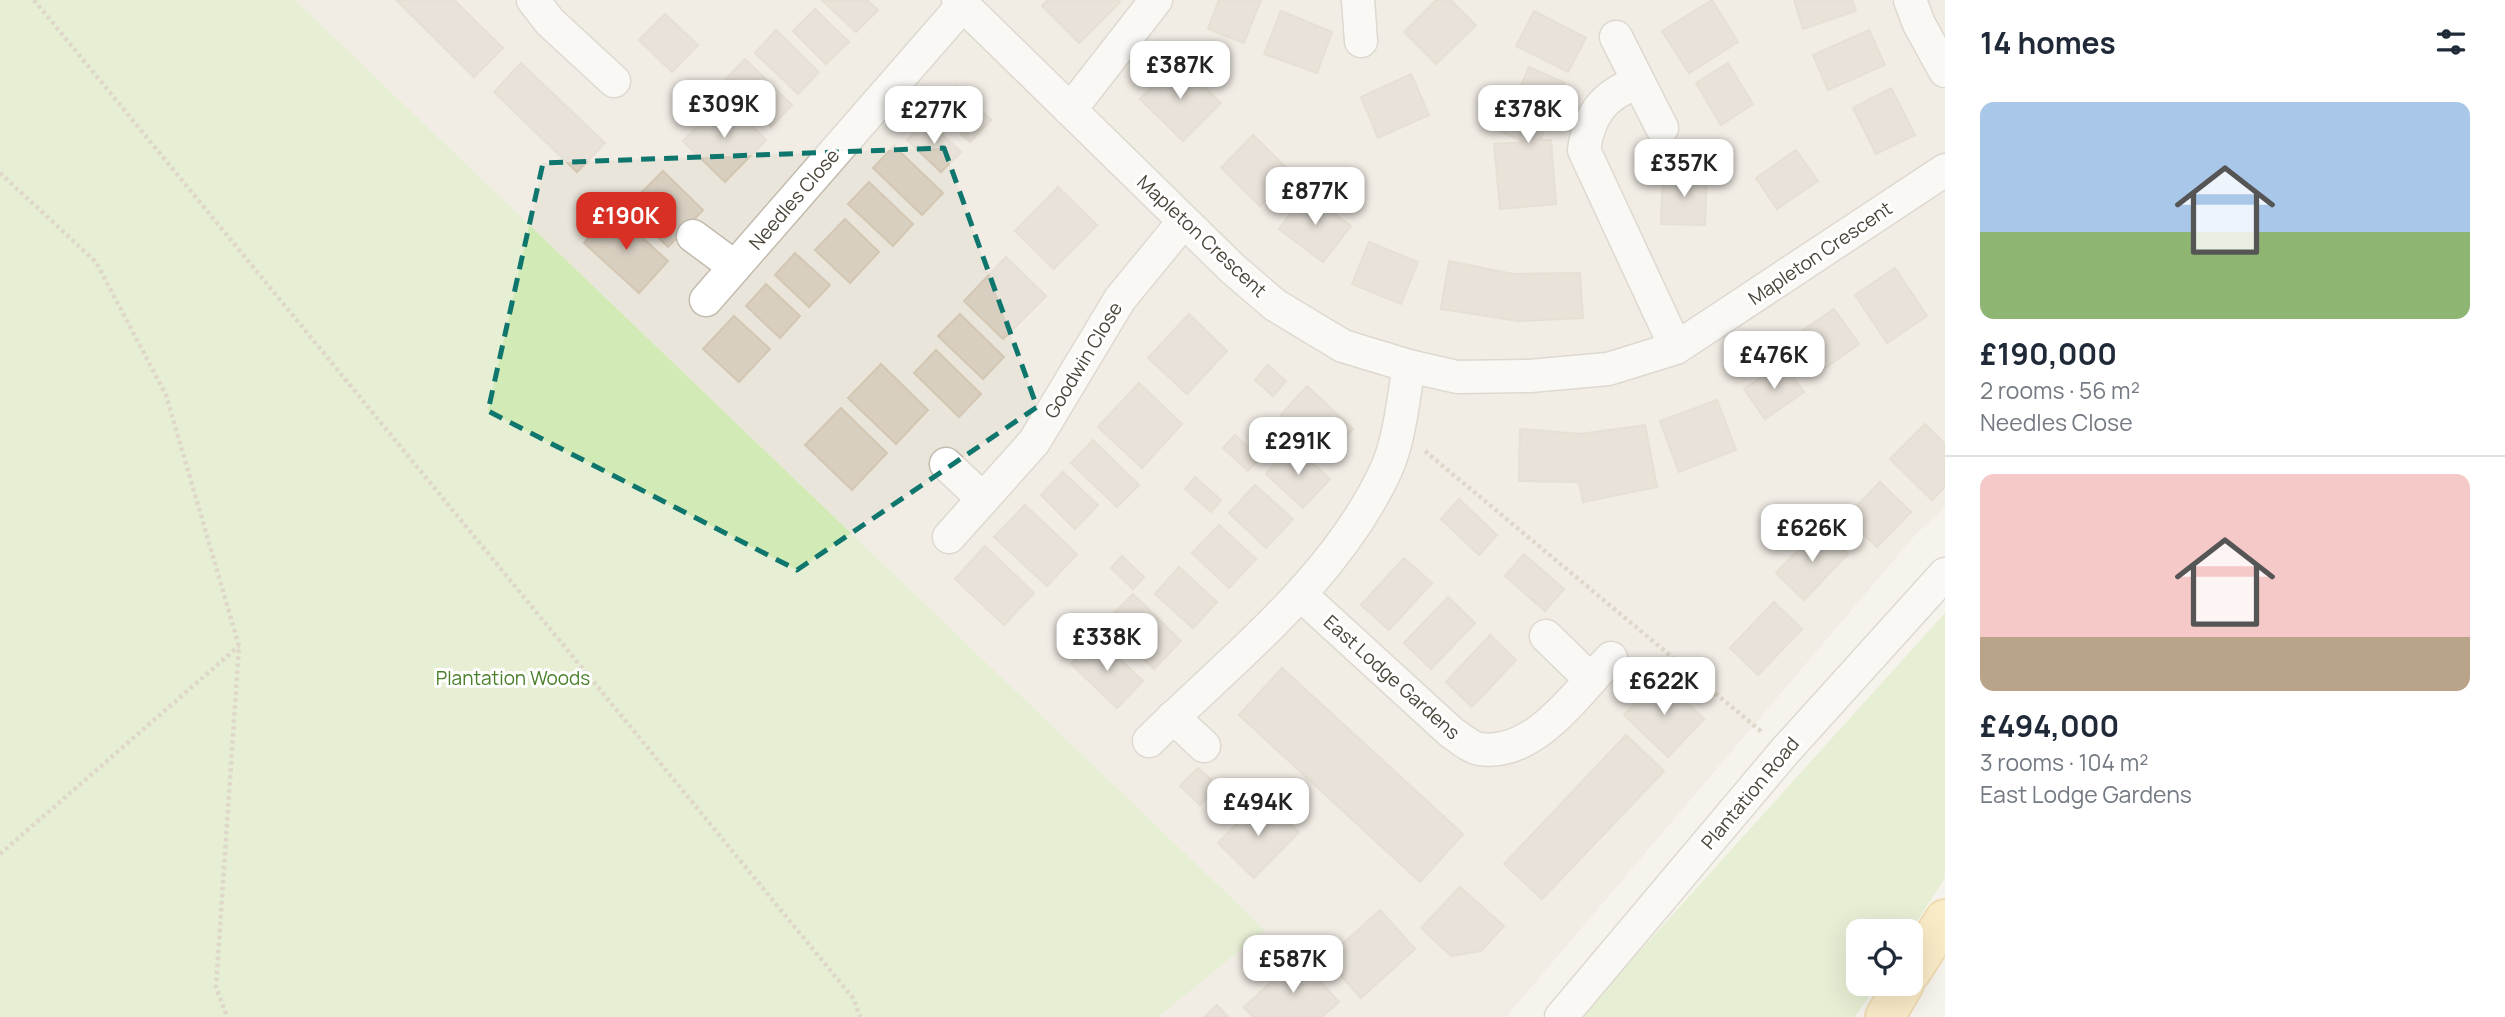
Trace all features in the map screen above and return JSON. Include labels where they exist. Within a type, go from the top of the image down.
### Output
[{"type":"main road","points":[[1923,953],[1945,919]]},
{"type":"main road","points":[[1885,1017],[1897,996]]},
{"type":"street","points":[[533,0],[551,22],[614,81]]},
{"type":"street","points":[[1070,110],[1156,0]]},
{"type":"street","points":[[1358,0],[1361,41]]},
{"type":"street","points":[[1910,0],[1919,24],[1945,71]]},
{"type":"street","name":"Mapleton Crescent","points":[[961,2],[1184,221],[1275,305],[1343,346],[1457,377],[1530,376],[1608,369],[1676,348],[1945,170]]},
{"type":"street","name":"Needles Close","points":[[706,300],[961,2]]},
{"type":"street","points":[[1616,37],[1662,128]]},
{"type":"street","points":[[1637,83],[1608,97],[1598,108],[1587,129],[1584,150],[1676,348]]},
{"type":"street","name":"Goodwin Close","points":[[949,537],[1034,442],[1119,299],[1184,221]]},
{"type":"street","name":"Needles Close","points":[[693,236],[734,267]]},
{"type":"street","points":[[1149,741],[1300,594],[1350,535],[1387,468],[1398,428],[1409,366]]},
{"type":"street","points":[[946,464],[983,499]]},
{"type":"street","name":"Plantation Road","points":[[1560,1017],[1786,751],[1945,574]]},
{"type":"street","name":"East Lodge Gardens","points":[[1300,594],[1452,733],[1478,749],[1511,748],[1544,727],[1600,669],[1546,636]]},
{"type":"street","points":[[1173,717],[1203,746]]},
{"type":"path","points":[[34,0],[853,998],[860,1017]]},
{"type":"path","points":[[0,173],[96,262],[166,396],[239,646],[216,987],[227,1017]]},
{"type":"path","points":[[1398,428],[1786,751]]},
{"type":"path","points":[[0,854],[239,646]]},
{"type":"highlighted area","points":[[944,148],[1037,407],[797,570],[488,411],[543,163]]},
{"type":"shaded area","points":[[295,0],[1945,0],[1945,508],[1916,534],[1506,1017],[1158,1017],[1265,930]]},
{"type":"green space","name":"Plantation Woods","points":[[0,0],[295,0],[1265,930],[1158,1017],[0,1017]]},
{"type":"green space","points":[[1945,613],[1945,878],[1919,919],[1846,919],[1846,996],[1869,996],[1855,1017],[1580,1017]]},
{"type":"building","points":[[396,0],[454,0],[503,48],[474,77]]},
{"type":"building","points":[[867,0],[878,10],[856,32],[823,1]]},
{"type":"building","points":[[1048,0],[1120,2],[1079,43],[1042,6]]},
{"type":"building","points":[[1219,0],[1261,0],[1244,43],[1208,29]]},
{"type":"building","points":[[1436,0],[1451,0],[1476,25],[1436,64],[1404,32]]},
{"type":"building","points":[[1712,0],[1738,42],[1689,73],[1662,31]]},
{"type":"building","points":[[1794,0],[1852,0],[1856,11],[1803,29]]},
{"type":"building","points":[[815,9],[849,42],[826,64],[793,31]]},
{"type":"building","points":[[1281,11],[1332,32],[1317,73],[1264,54]]},
{"type":"building","points":[[1534,11],[1586,38],[1568,72],[1516,46]]},
{"type":"building","points":[[665,14],[698,45],[672,72],[639,40]]},
{"type":"building","points":[[776,30],[819,72],[798,94],[755,53]]},
{"type":"building","points":[[1869,30],[1885,65],[1828,90],[1813,55]]},
{"type":"building","points":[[745,59],[792,105],[771,127],[724,81]]},
{"type":"building","points":[[1178,61],[1221,103],[1183,141],[1140,99]]},
{"type":"building","points":[[521,63],[605,143],[577,172],[494,92]]},
{"type":"building","points":[[1728,63],[1753,104],[1721,125],[1696,83]]},
{"type":"building","points":[[1529,67],[1565,83],[1540,140],[1551,140],[1556,204],[1500,209],[1494,144],[1525,142],[1501,132]]},
{"type":"building","points":[[1411,74],[1429,115],[1378,138],[1361,97]]},
{"type":"building","points":[[956,86],[991,120],[970,142],[935,109]]},
{"type":"building","points":[[1891,88],[1915,135],[1876,154],[1853,108]]},
{"type":"building","points":[[724,99],[766,140],[725,182],[683,141]]},
{"type":"building","points":[[927,120],[961,152],[941,172],[907,140]]},
{"type":"building","points":[[1253,135],[1292,173],[1260,206],[1221,168]]},
{"type":"building","points":[[894,146],[943,193],[922,215],[873,168]]},
{"type":"building","points":[[1796,150],[1818,181],[1777,209],[1756,178]]},
{"type":"building","points":[[663,171],[703,210],[668,247],[627,207]]},
{"type":"building","points":[[1663,172],[1707,173],[1705,225],[1661,224]]},
{"type":"building","points":[[869,182],[913,224],[893,246],[848,204]]},
{"type":"building","points":[[1058,187],[1097,225],[1054,269],[1015,231]]},
{"type":"building","points":[[1306,193],[1351,226],[1323,262],[1279,229]]},
{"type":"building","points":[[613,211],[668,261],[639,293],[584,243]]},
{"type":"building","points":[[845,219],[879,252],[850,283],[815,250]]},
{"type":"building","points":[[1369,242],[1418,262],[1401,304],[1352,284]]},
{"type":"building","points":[[795,253],[830,285],[809,307],[775,275]]},
{"type":"building","points":[[1006,257],[1046,296],[1003,339],[964,301]]},
{"type":"building","points":[[1449,261],[1513,274],[1580,273],[1583,318],[1518,321],[1441,309]]},
{"type":"building","points":[[1895,268],[1927,316],[1887,343],[1855,295]]},
{"type":"building","points":[[766,284],[800,316],[780,338],[746,306]]},
{"type":"building","points":[[1834,309],[1859,344],[1818,373],[1793,337]]},
{"type":"building","points":[[960,314],[1004,357],[983,379],[938,336]]},
{"type":"building","points":[[1189,314],[1227,351],[1187,394],[1148,358]]},
{"type":"building","points":[[734,316],[770,349],[739,382],[703,349]]},
{"type":"building","points":[[936,350],[981,394],[959,417],[914,373]]},
{"type":"building","points":[[1783,362],[1804,392],[1765,419],[1744,389]]},
{"type":"building","points":[[881,364],[928,410],[896,444],[848,398]]},
{"type":"building","points":[[1268,365],[1286,381],[1273,396],[1255,380]]},
{"type":"building","points":[[1139,383],[1182,424],[1142,468],[1098,427]]},
{"type":"building","points":[[1307,386],[1353,429],[1327,457],[1281,415]]},
{"type":"building","points":[[1717,400],[1736,450],[1679,472],[1660,421]]},
{"type":"building","points":[[841,408],[887,453],[852,490],[805,445]]},
{"type":"building","points":[[1925,424],[1945,444],[1945,487],[1932,500],[1890,459]]},
{"type":"building","points":[[1645,425],[1657,487],[1583,502],[1579,482],[1519,481],[1520,429],[1580,434]]},
{"type":"building","points":[[1235,435],[1260,458],[1248,471],[1223,448]]},
{"type":"building","points":[[1093,440],[1139,485],[1117,507],[1071,463]]},
{"type":"building","points":[[1292,445],[1330,479],[1303,508],[1266,474]]},
{"type":"building","points":[[1063,472],[1098,505],[1075,529],[1041,495]]},
{"type":"building","points":[[1195,477],[1221,500],[1211,512],[1185,489]]},
{"type":"building","points":[[1880,482],[1911,512],[1877,547],[1846,517]]},
{"type":"building","points":[[1255,485],[1293,519],[1266,548],[1229,513]]},
{"type":"building","points":[[1459,499],[1497,535],[1479,555],[1441,519]]},
{"type":"building","points":[[1025,505],[1077,554],[1047,586],[994,537]]},
{"type":"building","points":[[1219,525],[1256,559],[1229,588],[1192,553]]},
{"type":"building","points":[[1821,527],[1848,554],[1804,600],[1776,573]]},
{"type":"building","points":[[985,546],[1034,593],[1004,625],[955,579]]},
{"type":"building","points":[[1524,554],[1564,589],[1545,611],[1505,576]]},
{"type":"building","points":[[1122,556],[1144,577],[1133,589],[1111,568]]},
{"type":"building","points":[[1404,558],[1432,583],[1389,630],[1361,605]]},
{"type":"building","points":[[1179,567],[1217,602],[1193,628],[1155,594]]},
{"type":"building","points":[[1133,594],[1181,641],[1154,669],[1105,622]]},
{"type":"building","points":[[1448,597],[1475,623],[1431,669],[1404,643]]},
{"type":"building","points":[[1774,602],[1802,629],[1758,675],[1730,648]]},
{"type":"building","points":[[1490,635],[1516,660],[1472,707],[1446,682]]},
{"type":"building","points":[[1097,637],[1143,681],[1117,708],[1071,664]]},
{"type":"building","points":[[1282,668],[1463,834],[1420,882],[1239,715]]},
{"type":"building","points":[[1661,678],[1704,719],[1668,757],[1624,715]]},
{"type":"building","points":[[1626,735],[1664,771],[1542,899],[1504,864]]},
{"type":"building","points":[[1198,768],[1218,786],[1200,805],[1180,786]]},
{"type":"building","points":[[1263,797],[1299,832],[1254,878],[1218,843]]},
{"type":"building","points":[[1460,887],[1504,926],[1481,951],[1451,956],[1421,928]]},
{"type":"building","points":[[1380,910],[1415,949],[1361,998],[1326,959]]},
{"type":"building","points":[[1298,957],[1339,1002],[1322,1017],[1253,1017],[1244,1007]]},
{"type":"building","points":[[1217,1005],[1228,1017],[1204,1017]]}]
